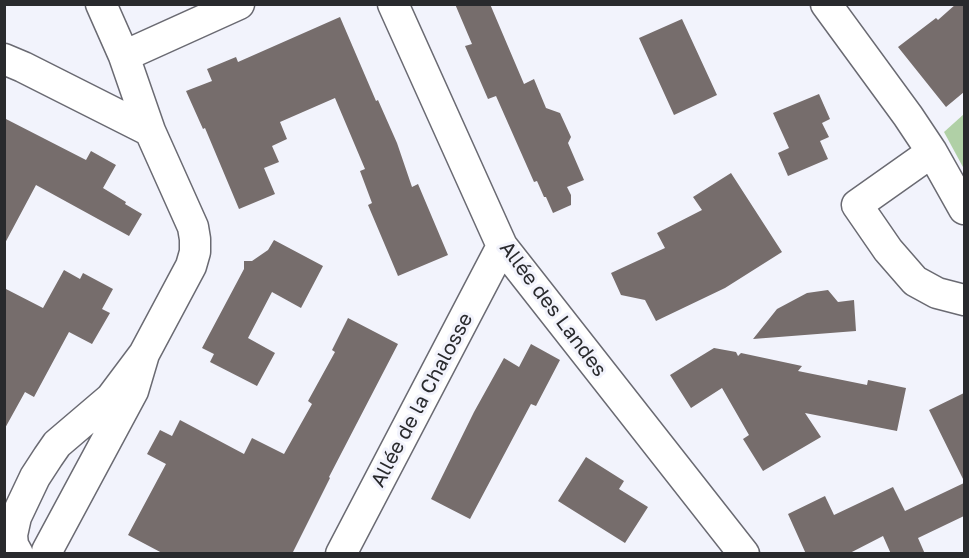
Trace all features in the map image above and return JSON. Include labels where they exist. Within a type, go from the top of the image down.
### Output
[{"type":"street","points":[[101,4],[124,56],[150,131],[193,227],[195,252],[184,280],[144,354],[111,398],[57,444],[35,477],[16,517],[12,535],[13,545],[35,553],[133,391],[144,354]]},
{"type":"street","points":[[124,56],[239,4]]},
{"type":"street","name":"Allée des Landes","points":[[393,4],[502,246],[744,554]]},
{"type":"street","points":[[826,4],[897,100],[932,152],[964,209]]},
{"type":"street","points":[[4,59],[150,131]]},
{"type":"street","points":[[932,152],[857,205],[888,250],[915,281],[937,293],[964,300]]},
{"type":"street","name":"Allée de la Chalosse","points":[[341,554],[502,246]]},
{"type":"green space","points":[[964,114],[964,169],[944,132]]},
{"type":"building","points":[[455,4],[490,4],[524,84],[534,79],[546,108],[560,113],[571,137],[568,143],[584,180],[567,187],[571,195],[571,205],[553,213],[537,181],[534,182],[496,96],[488,99],[465,46],[472,44]]},
{"type":"building","points":[[956,4],[964,4],[964,92],[946,107],[898,47],[936,18],[938,20]]},
{"type":"building","points":[[340,17],[376,101],[378,100],[397,143],[412,187],[418,184],[448,255],[398,276],[368,205],[372,203],[360,171],[365,169],[335,98],[280,122],[287,139],[272,146],[279,162],[264,168],[275,194],[239,209],[205,128],[203,129],[186,91],[212,81],[207,69],[236,57],[238,62]]},
{"type":"building","points":[[682,19],[717,95],[674,115],[639,38]]},
{"type":"building","points":[[819,94],[830,119],[822,123],[829,137],[820,141],[828,159],[788,176],[778,153],[789,148],[773,113]]},
{"type":"building","points":[[4,118],[86,160],[91,151],[116,165],[103,188],[142,214],[129,236],[36,185],[4,245]]},
{"type":"building","points":[[731,173],[782,252],[725,288],[656,321],[645,300],[621,295],[611,273],[665,248],[657,233],[702,210],[693,197]]},
{"type":"building","points":[[274,240],[323,266],[301,308],[272,292],[248,338],[275,353],[257,386],[210,362],[214,354],[202,348],[244,269],[244,261],[252,261],[268,250]]},
{"type":"building","points":[[64,270],[80,279],[83,273],[113,289],[102,309],[110,313],[92,344],[69,332],[34,397],[25,392],[4,430],[4,288],[43,308]]},
{"type":"building","points":[[828,290],[838,302],[854,300],[856,331],[753,339],[777,309],[807,293]]},
{"type":"building","points":[[348,318],[398,344],[292,554],[164,554],[128,535],[166,464],[147,454],[160,430],[172,436],[180,420],[244,454],[252,438],[284,454],[312,404],[308,401],[335,352],[332,350]]},
{"type":"building","points":[[531,344],[560,360],[536,406],[531,404],[470,519],[431,499],[474,412],[504,358],[519,367]]},
{"type":"building","points":[[714,348],[736,352],[738,356],[741,353],[802,366],[798,371],[867,385],[868,380],[906,388],[897,431],[805,413],[821,437],[763,471],[743,439],[749,435],[722,388],[691,408],[670,375]]},
{"type":"building","points":[[964,393],[964,481],[929,410]]},
{"type":"building","points":[[586,457],[624,481],[619,489],[648,507],[625,543],[558,501]]},
{"type":"building","points":[[964,483],[964,516],[918,538],[925,554],[891,554],[883,536],[848,554],[806,554],[788,514],[825,496],[834,515],[893,487],[905,511]]}]
